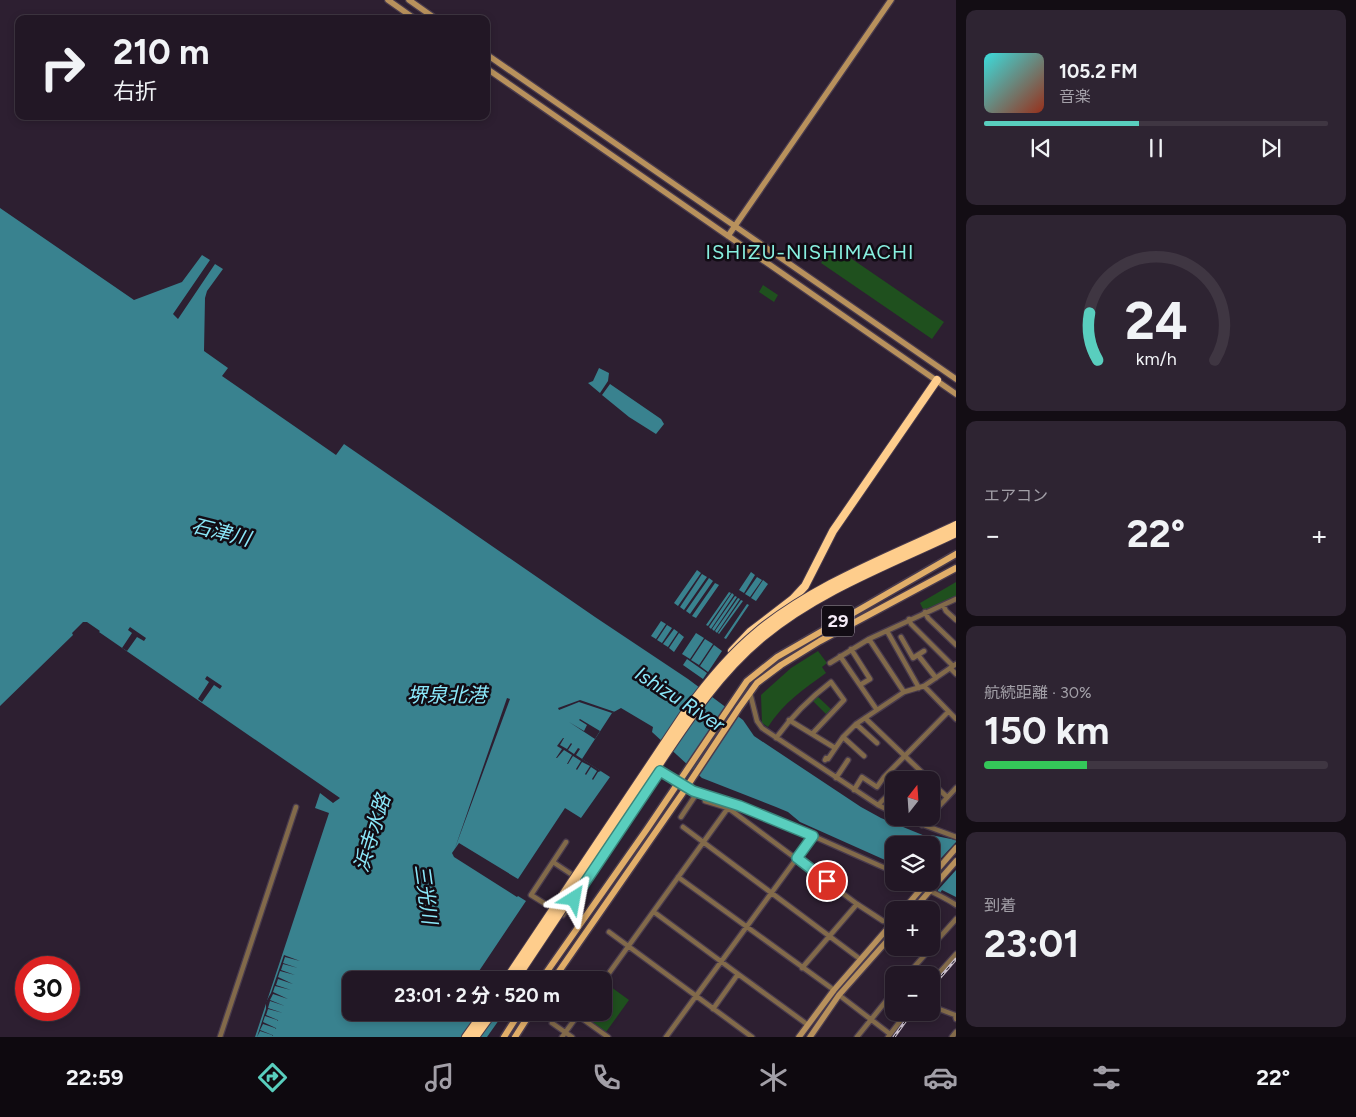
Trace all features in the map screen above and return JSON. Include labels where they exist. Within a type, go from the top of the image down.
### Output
[{"type":"highway","points":[[512,971],[704,686],[740,642],[762,622],[793,599],[805,586],[833,531],[937,380]]},
{"type":"highway","points":[[704,686],[744,643],[794,606],[848,576],[956,525]]},
{"type":"highway","points":[[521,971],[687,723],[725,672],[763,637],[785,620],[830,593],[956,534]]},
{"type":"highway","points":[[466,1037],[478,1021]]},
{"type":"highway","points":[[475,1037],[487,1021]]},
{"type":"main road","name":"29","points":[[548,971],[679,782],[731,703],[758,670],[776,657],[956,554]]},
{"type":"main road","name":"29","points":[[559,971],[696,775],[757,683],[820,641],[956,568]]},
{"type":"main road","points":[[504,1037],[514,1021]]},
{"type":"main road","points":[[515,1037],[525,1021]]},
{"type":"street","points":[[388,0],[409,15]]},
{"type":"street","points":[[409,0],[430,15]]},
{"type":"street","points":[[728,236],[891,0]]},
{"type":"street","points":[[490,57],[956,379]]},
{"type":"street","points":[[490,71],[956,394]]},
{"type":"street","points":[[937,380],[944,371]]},
{"type":"street","points":[[830,662],[869,639],[956,599]]},
{"type":"street","points":[[942,605],[956,620]]},
{"type":"street","points":[[925,612],[928,618],[956,645]]},
{"type":"street","points":[[909,620],[953,666],[956,674]]},
{"type":"street","points":[[887,631],[919,688]]},
{"type":"street","points":[[901,637],[913,658],[924,650]]},
{"type":"street","points":[[869,639],[904,692]]},
{"type":"street","points":[[851,650],[870,679],[860,685]]},
{"type":"street","points":[[918,655],[936,678]]},
{"type":"street","points":[[840,656],[877,710]]},
{"type":"street","points":[[824,760],[828,759],[843,737],[856,724],[904,692],[924,686],[953,666]]},
{"type":"street","points":[[776,738],[789,720],[811,697],[832,682],[844,700],[812,734]]},
{"type":"street","points":[[924,686],[956,719]]},
{"type":"street","points":[[750,693],[757,721],[762,728],[854,790],[885,808]]},
{"type":"street","points":[[854,790],[862,777],[877,787],[884,777],[948,712]]},
{"type":"street","points":[[865,718],[919,771]]},
{"type":"street","points":[[789,720],[835,748]]},
{"type":"street","points":[[856,724],[877,743]]},
{"type":"street","points":[[843,737],[864,756]]},
{"type":"street","points":[[836,778],[848,760]]},
{"type":"street","points":[[566,842],[531,895],[563,915],[660,771],[697,793],[740,806],[885,868]]},
{"type":"street","points":[[940,805],[956,788]]},
{"type":"street","points":[[940,791],[947,797]]},
{"type":"street","points":[[681,816],[697,793]]},
{"type":"street","points":[[878,805],[885,798]]},
{"type":"street","points":[[704,802],[728,808],[857,904],[883,921]]},
{"type":"street","points":[[220,1037],[296,807]]},
{"type":"street","points":[[611,971],[728,808]]},
{"type":"street","points":[[925,826],[956,837]]},
{"type":"street","points":[[683,827],[860,959]]},
{"type":"street","points":[[666,1037],[813,836]]},
{"type":"street","points":[[940,867],[956,848]]},
{"type":"street","points":[[940,879],[956,861]]},
{"type":"street","points":[[553,862],[585,883]]},
{"type":"street","points":[[678,878],[834,990]]},
{"type":"street","points":[[911,901],[919,891]]},
{"type":"street","points":[[921,901],[929,891]]},
{"type":"street","points":[[932,891],[956,905]]},
{"type":"street","points":[[802,968],[857,904]]},
{"type":"street","points":[[654,912],[808,1026]]},
{"type":"street","points":[[940,937],[956,919]]},
{"type":"street","points":[[800,1037],[834,990],[885,930]]},
{"type":"street","points":[[609,932],[752,1037]]},
{"type":"street","points":[[810,1037],[840,995],[885,943]]},
{"type":"street","points":[[940,972],[956,954]]},
{"type":"street","points":[[915,966],[923,956]]},
{"type":"street","points":[[714,1009],[738,974]]},
{"type":"street","points":[[840,995],[889,1036],[900,1021]]},
{"type":"street","points":[[857,1037],[885,1002]]},
{"type":"street","points":[[940,1009],[954,1015],[956,1019]]},
{"type":"street","points":[[564,1035],[574,1021]]},
{"type":"street","points":[[588,1021],[608,1037]]},
{"type":"street","points":[[552,1023],[564,1035],[572,1037]]},
{"type":"street","points":[[952,1037],[956,1032]]},
{"type":"green space","points":[[833,246],[944,322],[932,339],[821,263]]},
{"type":"green space","points":[[763,285],[778,295],[774,302],[759,292]]},
{"type":"green space","points":[[956,582],[956,597],[924,611],[920,603]]},
{"type":"green space","points":[[818,651],[827,663],[822,667],[826,673],[787,704],[768,727],[762,723],[761,695],[791,668]]},
{"type":"green space","points":[[817,696],[832,710],[827,715],[812,700]]},
{"type":"green space","points":[[612,988],[629,1000],[606,1032],[591,1021],[612,1021]]},
{"type":"water","name":"堺泉北港","points":[[0,208],[134,300],[182,282],[202,255],[210,260],[173,314],[178,319],[215,264],[223,269],[207,291],[205,298],[204,351],[228,368],[222,376],[336,455],[344,444],[688,679],[743,720],[754,736],[861,807],[885,820],[885,826],[901,826],[925,836],[885,836],[885,860],[800,822],[788,812],[702,778],[652,732],[653,727],[621,708],[612,713],[582,759],[610,777],[581,818],[565,808],[518,879],[459,843],[452,853],[454,857],[526,901],[479,971],[342,971],[342,1021],[498,1021],[487,1037],[255,1037],[329,813],[315,808],[320,793],[333,803],[340,798],[87,622],[83,622],[72,633],[73,635],[0,706]]},
{"type":"water","points":[[599,368],[609,373],[608,381],[600,393],[588,383],[593,381]]},
{"type":"water","points":[[610,384],[661,419],[664,424],[656,434],[629,417],[602,395]]},
{"type":"water","points":[[697,570],[701,573],[678,606],[674,603]]},
{"type":"water","points":[[751,572],[755,575],[744,593],[739,590]]},
{"type":"water","points":[[702,574],[707,577],[684,610],[680,607]]},
{"type":"water","points":[[757,577],[762,580],[750,597],[745,594]]},
{"type":"water","points":[[709,578],[713,581],[690,614],[686,611]]},
{"type":"water","points":[[763,580],[768,584],[756,601],[751,598]]},
{"type":"water","points":[[715,583],[719,585],[696,618],[692,616]]},
{"type":"water","points":[[729,592],[731,593],[708,626],[706,625]]},
{"type":"water","points":[[732,593],[734,595],[711,629],[709,627]]},
{"type":"water","points":[[735,596],[737,597],[714,631],[712,629]]},
{"type":"water","points":[[738,598],[740,599],[717,633],[715,631]]},
{"type":"water","points":[[741,600],[743,601],[719,634],[718,633]]},
{"type":"water","points":[[747,604],[749,605],[726,639],[724,638]]},
{"type":"water","points":[[661,621],[666,624],[656,639],[651,636]]},
{"type":"water","points":[[667,625],[672,628],[662,643],[657,640]]},
{"type":"water","points":[[674,629],[678,632],[668,647],[663,644]]},
{"type":"water","points":[[679,633],[684,637],[674,652],[669,648]]},
{"type":"water","points":[[696,633],[704,638],[690,659],[682,654]]},
{"type":"water","points":[[705,639],[713,644],[699,665],[691,660]]},
{"type":"water","points":[[714,645],[722,651],[708,672],[700,666]]},
{"type":"water","points":[[687,659],[707,673],[703,679],[683,665]]},
{"type":"water","name":"堺泉北港","points":[[940,837],[956,840],[956,897],[942,890],[940,893],[938,892],[940,891]]},
{"type":"pier","points":[[130,627],[146,638],[144,641],[137,637],[127,651],[122,648],[132,633],[128,630]]},
{"type":"pier","points":[[207,676],[222,686],[220,689],[214,685],[202,702],[198,699],[209,682],[205,679]]},
{"type":"pier","points":[[507,698],[510,699],[454,851]]},
{"type":"pier","points":[[580,700],[615,712],[612,713],[579,702],[559,710],[558,708]]},
{"type":"pier","points":[[580,719],[600,731],[595,739],[569,722],[584,731],[587,725]]},
{"type":"pier","points":[[563,738],[560,745],[567,749],[571,743],[568,750],[574,754],[578,748],[580,749],[576,755],[601,771],[598,772],[593,780],[597,771],[591,767],[586,775],[590,766],[582,762],[577,770],[581,761],[573,756],[567,764],[572,755],[564,750],[556,758],[562,749],[557,746]]},
{"type":"pier","points":[[956,842],[956,870],[940,888],[940,859]]},
{"type":"pier","points":[[284,955],[300,961],[285,957],[283,963],[298,968],[283,964],[281,970],[295,975],[280,971],[278,977],[293,984],[278,979],[276,985],[291,990],[275,986],[273,992],[288,999],[273,994],[270,1000],[285,1006],[270,1001],[268,1008],[283,1013],[268,1009],[266,1015],[280,1021],[265,1016],[263,1022],[278,1029],[263,1024],[260,1030],[275,1036],[260,1031],[257,1037],[266,1009],[266,1002]]},
{"type":"railway","points":[[940,978],[956,959]]},
{"type":"railway","points":[[894,1037],[906,1021]]},
{"type":"district","name":"ISHIZU-NISHIMACHI","points":[[810,252]]},
{"type":"route","points":[[574,899],[660,771],[697,793],[740,806],[813,836],[797,858],[827,881]]},
{"type":"water label","name":"石津川","points":[[221,532]]},
{"type":"water label","name":"Ishizu River","points":[[680,699]]},
{"type":"water label","name":"浜寺水路","points":[[372,833]]},
{"type":"water label","name":"三光川","points":[[426,894]]}]
